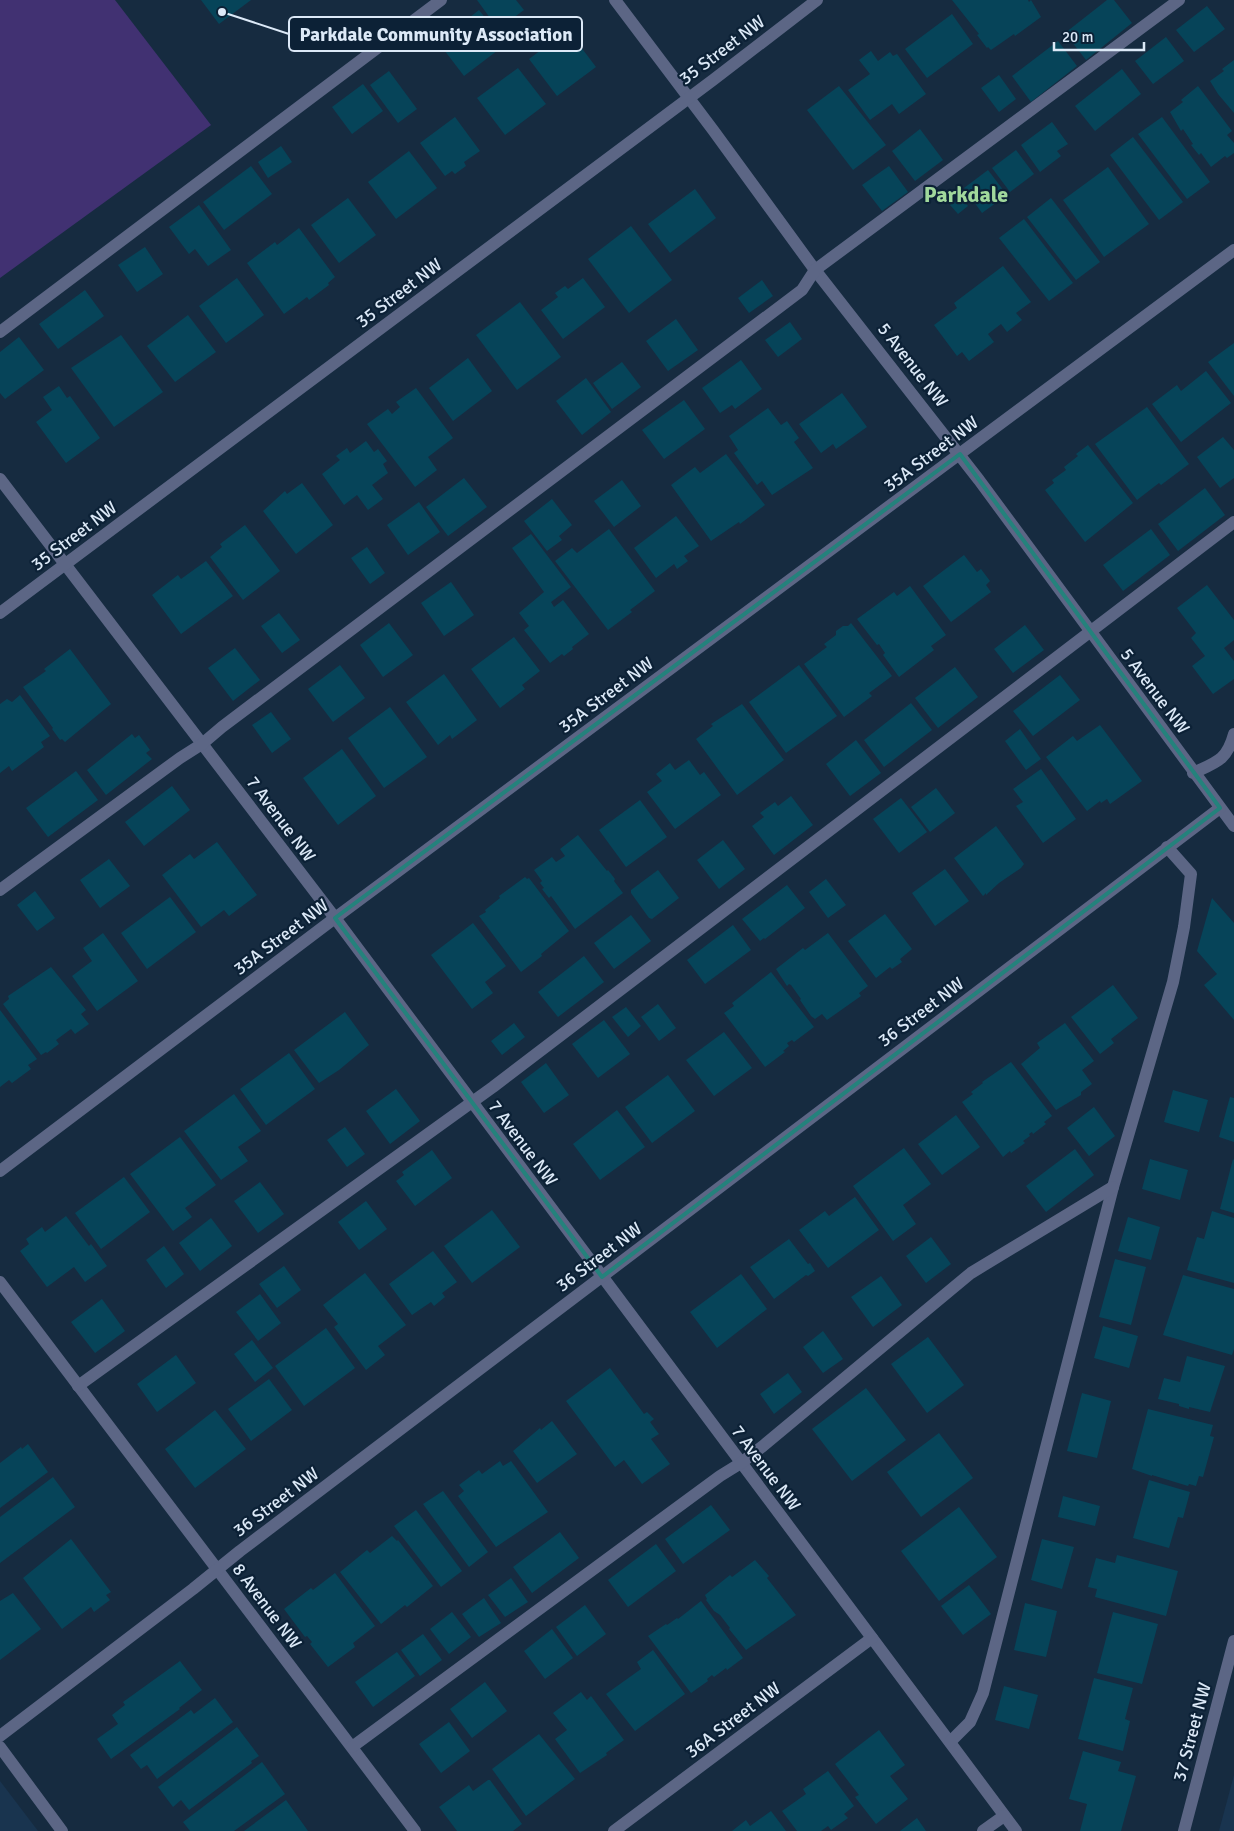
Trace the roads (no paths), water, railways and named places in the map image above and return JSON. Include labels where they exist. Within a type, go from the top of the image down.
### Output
[{"type":"street","points":[[0,332],[441,0]]},
{"type":"street","name":"5 Avenue NW","points":[[615,0],[815,270],[960,454],[1234,826]]},
{"type":"street","name":"35 Street NW","points":[[0,612],[817,0]]},
{"type":"street","points":[[0,890],[180,758],[202,744],[802,290],[815,270],[1179,0]]},
{"type":"street","name":"35A Street NW","points":[[0,1171],[335,918],[1234,250]]},
{"type":"street","name":"7 Avenue NW","points":[[0,479],[335,918],[1016,1831]]},
{"type":"street","points":[[78,1386],[471,1102],[1234,522]]},
{"type":"street","points":[[1194,773],[1220,761],[1231,746],[1234,734]]},
{"type":"street","name":"36 Street NW","points":[[0,1736],[256,1539],[1220,808]]},
{"type":"street","points":[[950,1742],[970,1722],[983,1693],[1113,1187],[1173,982],[1184,927],[1191,874],[1167,847]]},
{"type":"street","points":[[352,1747],[720,1476],[741,1463],[971,1274],[1113,1187]]},
{"type":"street","name":"8 Avenue NW","points":[[0,1282],[415,1831]]},
{"type":"street","name":"36A Street NW","points":[[614,1831],[872,1638]]},
{"type":"street","name":"37 Street NW","points":[[1184,1831],[1234,1641]]},
{"type":"street","points":[[0,1747],[62,1831]]},
{"type":"street","points":[[983,1831],[1004,1816]]},
{"type":"place","name":"Parkdale Community Association","points":[[222,12]]},
{"type":"district","name":"Parkdale","points":[[966,194]]}]
